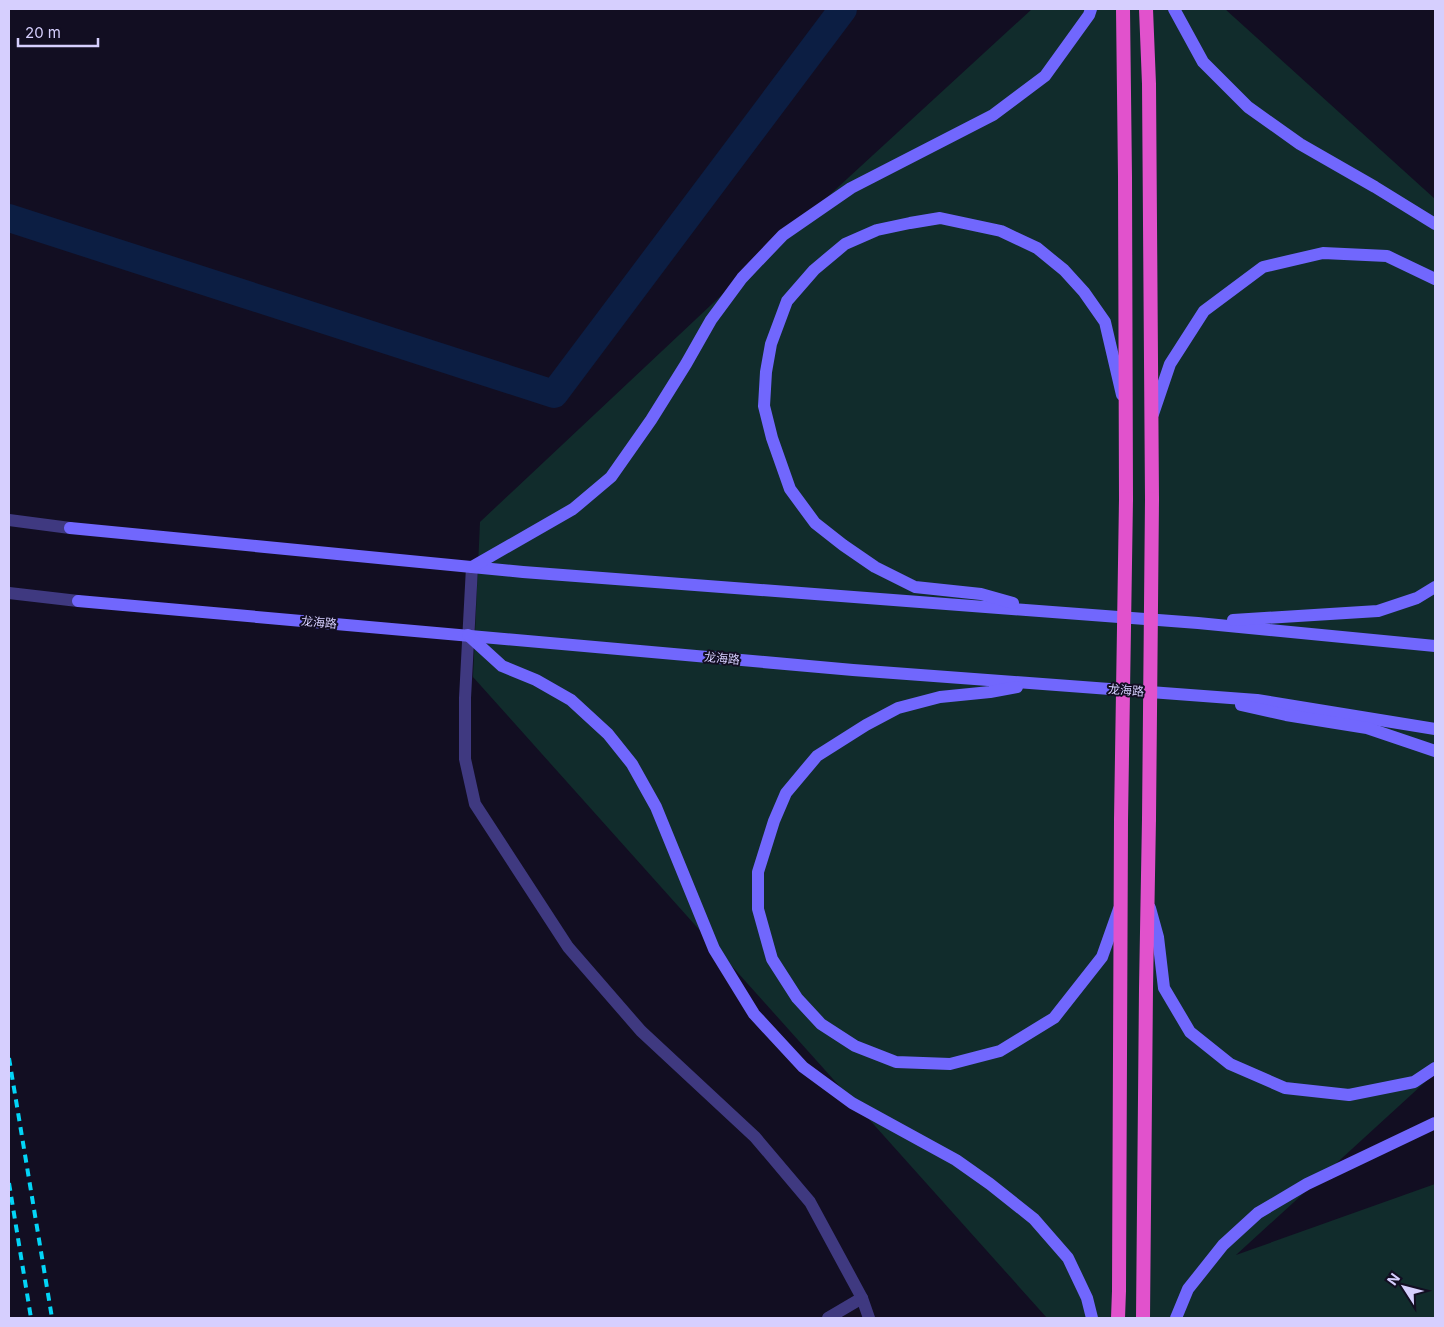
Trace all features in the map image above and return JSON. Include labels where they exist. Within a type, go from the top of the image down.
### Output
[{"type":"highway","points":[[1118,1318],[1120,904],[1126,499],[1123,9]]},
{"type":"highway","points":[[1143,1318],[1152,499],[1149,84],[1146,9]]},
{"type":"main road","points":[[472,566],[573,508],[611,477],[651,420],[686,364],[710,320],[742,278],[783,235],[851,188],[993,114],[1045,76],[1089,15],[1091,9]]},
{"type":"main road","points":[[1174,9],[1203,62],[1248,107],[1300,144],[1375,186],[1435,224]]},
{"type":"main road","points":[[1040,610],[980,594],[914,586],[875,567],[815,523],[790,489],[772,438],[764,406],[766,372],[772,344],[787,301],[814,270],[845,244],[877,230],[940,218],[1001,231],[1036,248],[1064,270],[1084,292],[1100,314],[1105,322],[1110,340],[1126,412]]},
{"type":"main road","points":[[1151,419],[1170,364],[1204,310],[1263,267],[1323,253],[1387,256],[1435,278]]},
{"type":"main road","points":[[70,528],[523,572],[1040,610],[1435,646]]},
{"type":"main road","points":[[1198,623],[1378,611],[1417,598],[1435,586]]},
{"type":"main road","name":"龙海路","points":[[78,601],[853,670],[1257,700],[1435,729]]},
{"type":"main road","points":[[468,635],[502,666],[536,680],[571,700],[608,734],[632,764],[656,806],[714,949],[754,1014],[803,1067],[845,1098],[956,1160],[1034,1219],[1068,1258],[1087,1298],[1092,1318]]},
{"type":"main road","points":[[1036,684],[990,692],[940,697],[898,708],[817,756],[786,793],[774,821],[758,872],[758,909],[772,959],[797,998],[821,1024],[855,1046],[896,1062],[950,1064],[1000,1051],[1054,1018],[1102,957],[1120,904]]},
{"type":"main road","points":[[1202,696],[1286,716],[1367,728],[1435,751]]},
{"type":"main road","points":[[1147,899],[1158,937],[1164,988],[1190,1032],[1230,1064],[1285,1088],[1349,1095],[1414,1082],[1435,1068]]},
{"type":"main road","points":[[1176,1318],[1188,1289],[1223,1245],[1258,1213],[1307,1184],[1435,1123]]},
{"type":"street","points":[[9,520],[70,528]]},
{"type":"street","points":[[472,566],[465,698],[465,760],[475,804],[568,947],[641,1031],[755,1138],[810,1202],[862,1298],[869,1318]]},
{"type":"street","name":"龙海路","points":[[9,593],[78,601]]},
{"type":"street","points":[[828,1318],[862,1298]]},
{"type":"green space","points":[[1032,9],[1225,9],[1435,199],[1435,1073],[1236,1255],[1435,1184],[1435,1318],[1047,1318],[473,677],[480,522],[761,258]]},
{"type":"waterway","points":[[9,218],[554,394],[843,9]]},
{"type":"railway","points":[[9,1058],[52,1318]]},
{"type":"railway","points":[[9,1183],[31,1318]]}]
